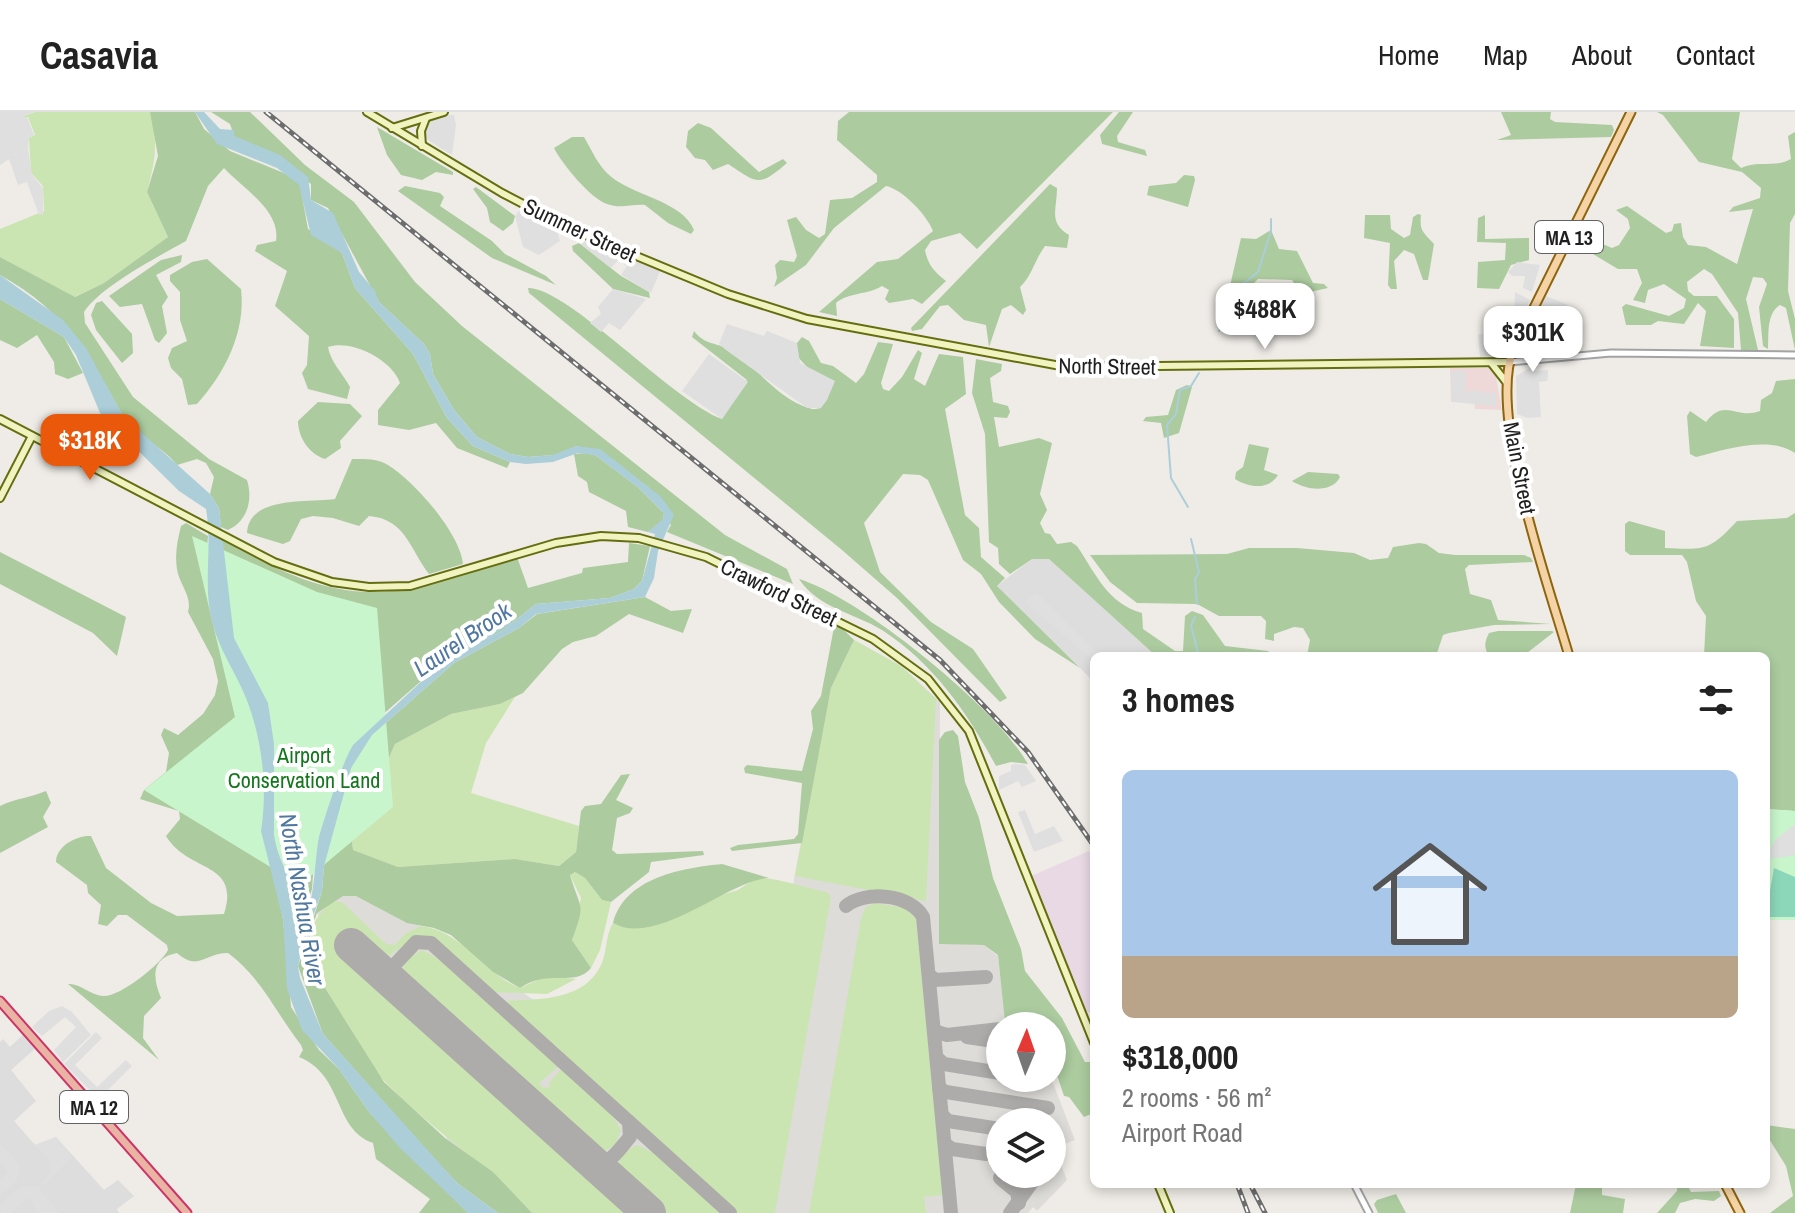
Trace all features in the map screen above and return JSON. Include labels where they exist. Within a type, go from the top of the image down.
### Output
[{"type":"highway","name":"MA 12","points":[[0,1001],[187,1213]]},
{"type":"main road","name":"Summer Street","points":[[367,112],[571,229],[728,294],[807,319]]},
{"type":"main road","points":[[392,128],[444,112]]},
{"type":"main road","name":"Main Street","points":[[1568,652],[1521,494],[1507,384],[1509,362],[1631,112]]},
{"type":"main road","points":[[422,146],[421,131],[426,118]]},
{"type":"main road","name":"North Street","points":[[807,319],[1022,361],[1081,368],[1509,362]]},
{"type":"main road","points":[[1489,362],[1498,369],[1507,384]]},
{"type":"main road","name":"Crawford Street","points":[[0,419],[230,539],[311,577],[369,587],[428,582],[567,541],[601,536],[646,539],[706,557],[869,636],[915,666],[942,693],[975,745],[1090,1033]]},
{"type":"main road","points":[[0,498],[32,436]]},
{"type":"main road","points":[[1160,1188],[1170,1213]]},
{"type":"main road","points":[[1727,1188],[1740,1213]]},
{"type":"street","points":[[1517,342],[1520,352],[1529,360]]},
{"type":"street","name":"North Street","points":[[1509,362],[1633,352],[1795,355]]},
{"type":"street","points":[[1356,1188],[1369,1213]]},
{"type":"shaded area","points":[[0,112],[34,112],[21,117],[27,117],[34,135],[29,138],[28,148],[32,175],[43,188],[43,214],[39,215],[27,182],[18,185],[9,159],[0,165]]},
{"type":"shaded area","points":[[454,115],[456,125],[452,155],[428,140],[424,133],[430,121]]},
{"type":"shaded area","points":[[519,211],[557,230],[560,241],[539,255],[523,247],[515,216]]},
{"type":"shaded area","points":[[583,241],[660,271],[651,293],[621,275],[627,266],[618,260],[611,268],[581,244]]},
{"type":"shaded area","points":[[1517,262],[1540,265],[1532,292],[1523,288],[1525,276],[1512,276],[1508,272]]},
{"type":"shaded area","points":[[613,289],[646,299],[620,330],[609,323],[601,332],[590,323],[601,314],[598,307]]},
{"type":"shaded area","points":[[1515,292],[1530,300],[1514,333],[1500,355],[1480,357],[1478,334],[1503,334],[1503,321],[1507,321],[1507,313],[1514,313]]},
{"type":"shaded area","points":[[1546,296],[1573,307],[1568,321],[1553,313],[1541,337],[1552,343],[1556,337],[1567,343],[1567,352],[1545,354],[1542,349],[1526,349],[1524,342]]},
{"type":"shaded area","points":[[727,324],[764,336],[767,331],[797,343],[800,363],[835,381],[821,408],[807,408],[719,344]]},
{"type":"shaded area","points":[[709,354],[748,382],[722,419],[682,391]]},
{"type":"shaded area","points":[[1533,366],[1535,371],[1548,370],[1548,377],[1547,381],[1539,382],[1541,417],[1527,418],[1517,414],[1516,376]]},
{"type":"shaded area","points":[[1450,368],[1489,368],[1495,371],[1502,410],[1475,409],[1474,402],[1451,402]]},
{"type":"shaded area","points":[[1451,372],[1466,372],[1465,394],[1468,391],[1481,391],[1482,396],[1483,392],[1496,393],[1496,406],[1452,402]]},
{"type":"shaded area","points":[[1032,559],[1049,559],[1152,652],[1090,652],[1090,678],[997,586]]},
{"type":"shaded area","points":[[1037,593],[1097,652],[1090,652],[1090,659],[1024,601]]},
{"type":"shaded area","points":[[854,640],[901,666],[940,702],[939,943],[984,945],[998,956],[1004,1012],[986,1012],[986,1092],[1056,1092],[1063,1108],[986,1108],[986,1188],[1059,1188],[1037,1211],[1033,1207],[1028,1213],[520,1213],[462,1165],[317,913],[325,883],[363,890],[493,972],[637,1071],[788,911],[826,708]]},
{"type":"shaded area","points":[[1011,765],[1025,765],[1036,781],[1022,787],[1018,781],[999,790],[999,776],[1011,771]]},
{"type":"shaded area","points":[[1025,810],[1035,834],[1054,826],[1063,841],[1034,852],[1018,812]]},
{"type":"shaded area","points":[[1795,824],[1795,855],[1771,859],[1770,849],[1776,839]]},
{"type":"shaded area","points":[[1090,853],[1090,1013],[1086,1011],[1031,876]]},
{"type":"shaded area","points":[[62,1006],[72,1012],[91,1035],[63,1062],[54,1050],[76,1027],[65,1017],[42,1036],[32,1027],[49,1011]]},
{"type":"shaded area","points":[[27,1031],[39,1045],[11,1070],[36,1101],[14,1121],[35,1145],[56,1137],[104,1190],[118,1180],[134,1196],[117,1209],[119,1213],[0,1213],[0,1042],[3,1039],[10,1047]]},
{"type":"shaded area","points":[[96,1032],[102,1038],[75,1065],[97,1087],[126,1060],[132,1066],[99,1099],[64,1064]]},
{"type":"shaded area","points":[[1066,1117],[1075,1140],[1066,1143]]},
{"type":"shaded area","points":[[56,1137],[72,1157],[44,1185],[42,1182],[51,1173],[51,1163],[35,1145]]},
{"type":"shaded area","points":[[0,1143],[19,1164],[20,1173],[15,1183],[0,1196],[0,1179],[8,1172],[0,1163]]},
{"type":"shaded area","points":[[20,1187],[38,1187],[59,1213],[38,1213],[28,1198],[10,1213],[1,1213],[0,1205]]},
{"type":"green space","points":[[35,112],[150,112],[153,124],[155,152],[147,192],[168,237],[104,283],[74,297],[0,257],[0,229],[44,211],[43,186],[31,173],[29,138],[35,135],[28,117],[21,117]]},
{"type":"green space","points":[[150,112],[195,112],[204,129],[230,151],[291,176],[300,185],[308,229],[342,253],[355,288],[413,354],[447,418],[473,446],[510,462],[507,468],[457,448],[436,423],[409,430],[378,425],[378,410],[400,383],[389,367],[370,353],[348,346],[328,347],[350,387],[347,399],[308,389],[302,373],[307,365],[309,336],[275,306],[287,271],[255,251],[257,245],[276,241],[273,219],[259,200],[224,168],[208,186],[186,241],[103,292],[84,312],[85,323],[133,397],[209,459],[247,480],[249,502],[244,515],[228,530],[221,527],[219,508],[210,494],[214,477],[206,463],[197,459],[177,465],[134,429],[86,353],[59,319],[23,289],[0,275],[0,257],[75,297],[104,283],[168,237],[147,192],[158,156]]},
{"type":"green space","points":[[211,112],[250,112],[305,165],[354,202],[415,282],[462,326],[725,535],[787,569],[793,584],[667,532],[671,525],[649,488],[611,458],[577,446],[554,455],[528,457],[510,454],[477,437],[454,410],[433,374],[430,354],[424,344],[379,302],[328,208],[311,200],[311,184],[258,146],[241,142],[234,136],[230,124]]},
{"type":"green space","points":[[849,112],[1113,112],[977,249],[960,233],[931,241],[925,250],[928,260],[946,281],[922,304],[913,299],[889,303],[885,299],[889,290],[882,286],[841,299],[836,303],[837,316],[819,312],[877,262],[898,259],[933,231],[913,204],[886,186],[834,228],[806,265],[774,287],[777,278],[775,265],[780,260],[794,262],[797,256],[787,220],[796,217],[806,230],[819,238],[825,234],[830,200],[852,198],[877,182],[877,175],[837,140],[838,121]]},
{"type":"green space","points":[[1119,112],[1133,112],[1117,136],[1118,142],[1145,150],[1147,156],[1102,144],[1100,135]]},
{"type":"green space","points":[[1501,112],[1551,112],[1550,119],[1555,122],[1612,125],[1614,130],[1611,137],[1497,140],[1511,135]]},
{"type":"green space","points":[[1657,112],[1740,112],[1732,159],[1741,168],[1791,159],[1788,136],[1795,132],[1795,214],[1790,223],[1788,291],[1795,319],[1795,350],[1786,308],[1780,305],[1770,319],[1768,349],[1763,346],[1759,307],[1767,284],[1763,278],[1753,277],[1746,299],[1758,350],[1741,350],[1738,313],[1712,274],[1704,269],[1687,282],[1688,291],[1694,296],[1717,296],[1734,319],[1734,348],[1700,346],[1706,311],[1698,303],[1684,324],[1658,321],[1651,325],[1626,325],[1622,307],[1626,304],[1669,316],[1684,308],[1686,299],[1664,284],[1648,290],[1645,303],[1633,300],[1642,283],[1637,269],[1618,269],[1576,244],[1578,238],[1584,236],[1612,248],[1619,245],[1630,228],[1628,219],[1616,210],[1627,206],[1666,233],[1672,231],[1674,224],[1681,223],[1688,245],[1706,247],[1737,264],[1753,209],[1729,212],[1733,207],[1760,198],[1761,188],[1742,172],[1699,162],[1663,115]]},
{"type":"green space","points":[[698,123],[711,128],[759,172],[783,159],[787,163],[770,176],[758,180],[728,164],[713,170],[705,160],[695,158],[686,147],[688,131]]},
{"type":"green space","points":[[377,127],[453,172],[453,175],[436,172],[422,180],[401,175],[387,155]]},
{"type":"green space","points":[[572,137],[584,137],[608,174],[629,188],[679,212],[694,230],[691,234],[668,223],[645,205],[621,206],[600,201],[570,171],[554,148]]},
{"type":"green space","points":[[1184,175],[1194,176],[1195,180],[1188,207],[1147,195],[1149,186],[1176,183]]},
{"type":"green space","points":[[1050,184],[1057,188],[1056,220],[1069,235],[1067,248],[1045,246],[1020,287],[1026,310],[1023,315],[1011,305],[1002,309],[989,347],[986,325],[964,320],[948,305],[940,306],[922,329],[912,331],[911,328]]},
{"type":"green space","points":[[405,186],[440,193],[444,197],[440,206],[492,241],[505,254],[546,276],[556,285],[492,258],[398,191]]},
{"type":"green space","points":[[476,187],[515,216],[513,223],[503,231],[490,222],[487,208],[473,189]]},
{"type":"green space","points":[[1365,215],[1390,215],[1391,229],[1404,238],[1410,235],[1413,217],[1421,215],[1423,231],[1434,244],[1428,280],[1423,280],[1414,254],[1404,250],[1394,261],[1397,289],[1391,289],[1388,285],[1390,243],[1364,238]]},
{"type":"green space","points":[[1485,215],[1485,239],[1529,238],[1529,260],[1511,265],[1499,289],[1477,288],[1478,262],[1505,260],[1506,243],[1477,242],[1478,218]]},
{"type":"green space","points":[[1271,230],[1279,249],[1297,251],[1313,283],[1324,284],[1328,288],[1301,294],[1292,280],[1258,279],[1249,288],[1254,302],[1259,307],[1297,315],[1302,324],[1287,325],[1278,334],[1242,330],[1222,332],[1233,303],[1230,286],[1241,238],[1256,239]]},
{"type":"green space","points":[[579,243],[621,276],[649,292],[650,298],[613,289],[573,251],[572,246]]},
{"type":"green space","points":[[182,255],[181,262],[156,275],[168,297],[162,306],[167,333],[159,343],[155,340],[142,304],[120,307],[109,296],[161,260]]},
{"type":"green space","points":[[207,259],[241,289],[240,321],[225,365],[197,404],[188,405],[182,379],[171,368],[168,358],[172,348],[187,341],[180,320],[180,292],[170,281],[170,275],[192,262]]},
{"type":"green space","points":[[528,288],[546,293],[568,306],[676,391],[722,419],[747,380],[692,337],[694,331],[703,340],[733,352],[785,396],[813,409],[821,408],[807,367],[796,355],[797,343],[802,337],[809,341],[821,363],[833,366],[856,383],[864,374],[878,342],[893,344],[881,383],[883,389],[889,391],[902,377],[918,350],[922,353],[914,379],[925,386],[939,354],[963,357],[966,394],[945,409],[965,515],[979,528],[981,557],[1005,578],[997,586],[1080,668],[1035,639],[999,602],[981,574],[963,560],[928,480],[920,475],[903,474],[864,523],[880,572],[931,622],[973,649],[1007,698],[1000,702],[897,598],[529,293]]},
{"type":"green space","points":[[0,299],[64,337],[83,373],[68,379],[55,374],[54,362],[37,335],[17,348],[0,340]]},
{"type":"green space","points":[[102,301],[132,334],[133,353],[122,363],[96,330],[91,315],[96,303]]},
{"type":"green space","points":[[976,359],[1002,364],[1001,371],[990,378],[993,402],[1008,406],[1010,412],[1007,418],[994,417],[999,447],[1039,438],[1052,443],[1040,494],[1047,510],[1040,523],[1045,533],[1050,534],[1057,544],[1071,542],[1077,546],[1111,595],[1142,613],[1143,629],[1175,651],[1183,651],[1185,616],[1192,611],[1203,615],[1225,646],[1269,652],[1152,652],[1049,559],[1032,559],[1010,574],[999,564],[998,548],[989,542],[985,434],[972,393]]},
{"type":"green space","points":[[1795,379],[1795,453],[1773,445],[1760,445],[1696,457],[1690,454],[1687,416],[1690,411],[1706,422],[1719,411],[1760,411],[1761,400],[1772,393],[1776,381]]},
{"type":"green space","points":[[1187,385],[1192,387],[1179,433],[1164,438],[1161,423],[1143,421],[1146,417],[1168,415],[1176,390]]},
{"type":"green space","points":[[318,402],[350,404],[362,416],[340,441],[341,448],[325,459],[309,449],[302,439],[298,421]]},
{"type":"green space","points":[[1249,444],[1269,448],[1264,470],[1278,475],[1269,483],[1252,486],[1235,479],[1236,472],[1243,467]]},
{"type":"green space","points":[[574,454],[595,455],[639,488],[664,513],[663,520],[648,532],[628,527],[626,511],[589,492],[587,482],[578,476]]},
{"type":"green space","points":[[352,459],[384,463],[410,483],[445,523],[463,564],[429,574],[399,529],[381,518],[369,516],[359,526],[333,518],[313,516],[301,519],[290,541],[283,544],[247,533],[250,521],[258,512],[269,507],[296,501],[335,499]]},
{"type":"green space","points":[[1308,472],[1338,474],[1340,477],[1331,486],[1318,489],[1292,481]]},
{"type":"green space","points":[[1795,513],[1795,811],[1770,809],[1770,652],[1704,652],[1706,616],[1696,601],[1687,562],[1682,555],[1630,555],[1625,551],[1625,524],[1629,521],[1665,531],[1665,548],[1689,549],[1712,543],[1737,521],[1787,518]]},
{"type":"green space","points":[[186,523],[208,536],[206,559],[283,919],[291,1007],[319,1050],[339,1069],[369,1112],[468,1213],[419,1213],[430,1199],[376,1159],[373,1143],[360,1136],[351,1126],[324,1076],[299,1057],[303,1050],[301,1045],[268,996],[250,973],[228,953],[191,961],[177,953],[158,964],[155,977],[161,998],[144,1016],[143,1038],[159,1060],[68,984],[98,995],[110,995],[139,979],[168,950],[167,945],[127,915],[118,915],[107,926],[98,924],[101,905],[88,893],[87,885],[56,862],[63,846],[74,840],[91,836],[106,868],[151,903],[177,916],[224,914],[227,897],[225,885],[219,876],[176,848],[166,836],[180,819],[179,811],[140,799],[144,790],[166,772],[169,753],[161,735],[164,728],[178,735],[203,714],[215,695],[218,681],[213,659],[188,612],[188,597],[178,574],[177,544],[181,526]]},
{"type":"green space","name":"Airport Conservation Land","points":[[192,536],[317,592],[377,608],[393,807],[300,885],[144,790],[235,717]]},
{"type":"green space","name":"Airport Conservation Land","points":[[222,540],[302,579],[367,592],[434,584],[517,557],[528,588],[582,573],[583,568],[628,562],[629,543],[650,546],[642,581],[634,589],[610,598],[536,604],[502,631],[456,653],[380,717],[314,861],[312,889],[299,932],[296,931],[301,910],[290,875],[227,597]]},
{"type":"green space","points":[[1419,543],[1439,553],[1524,555],[1531,558],[1533,562],[1469,565],[1465,569],[1470,594],[1491,600],[1498,620],[1551,624],[1494,625],[1449,633],[1443,635],[1437,652],[1308,652],[1310,640],[1303,628],[1294,627],[1274,634],[1274,641],[1265,639],[1266,621],[1261,616],[1219,616],[1197,604],[1137,603],[1110,582],[1090,555],[1227,554],[1249,548],[1297,548],[1354,553],[1370,560],[1388,558],[1393,547]]},
{"type":"green space","points":[[0,552],[126,617],[117,656],[93,633],[0,584]]},
{"type":"green space","points":[[799,579],[856,608],[925,657],[987,714],[1012,740],[1028,764],[1011,762],[996,766],[948,690],[918,658],[882,630],[816,597]]},
{"type":"green space","points":[[645,597],[671,611],[692,609],[683,633],[629,614],[596,636],[573,642],[562,649],[523,693],[500,704],[451,714],[395,744],[352,842],[353,850],[398,867],[515,859],[559,866],[576,852],[581,811],[585,806],[601,804],[621,775],[630,774],[616,800],[633,808],[630,813],[617,818],[612,850],[617,854],[703,851],[704,855],[651,862],[649,872],[611,902],[602,900],[585,878],[575,872],[570,875],[580,907],[572,940],[591,968],[577,977],[541,979],[520,988],[493,972],[451,935],[407,923],[356,896],[343,896],[317,913],[310,933],[313,969],[384,1082],[445,1138],[493,1172],[532,1213],[498,1213],[457,1183],[323,1034],[298,966],[322,891],[324,866],[372,735],[454,663],[519,628],[537,614]]},
{"type":"green space","points":[[834,627],[841,627],[854,640],[831,688],[802,843],[732,851],[730,848],[738,845],[794,839],[798,834],[802,783],[745,773],[744,768],[747,765],[802,771],[813,729],[811,711],[821,696]]},
{"type":"green space","points":[[1554,632],[1528,652],[1487,652],[1485,647],[1489,633]]},
{"type":"green space","points":[[854,640],[901,666],[936,699],[926,901],[795,876],[831,688]]},
{"type":"green space","points":[[515,697],[486,743],[471,793],[579,826],[576,852],[559,866],[515,859],[398,867],[353,850],[352,842],[395,744],[451,714],[500,704]]},
{"type":"green space","points":[[953,730],[958,736],[965,782],[979,818],[993,878],[1021,949],[1025,971],[1057,1012],[1004,1012],[998,955],[984,945],[939,944],[939,740],[945,732]]},
{"type":"green space","points":[[46,791],[51,803],[43,817],[48,827],[0,853],[0,806]]},
{"type":"green space","points":[[1770,809],[1795,811],[1795,920],[1770,920]]},
{"type":"green space","points":[[722,864],[769,878],[753,881],[650,927],[631,928],[613,923],[620,907],[642,885],[674,872]]},
{"type":"green space","points":[[1774,868],[1795,877],[1795,917],[1770,917]]},
{"type":"green space","points":[[575,872],[585,878],[602,900],[611,902],[600,950],[591,968],[572,940],[581,898],[570,875]]},
{"type":"green space","points":[[756,878],[827,892],[831,897],[775,1213],[736,1213],[502,1001],[546,998],[574,991],[596,974],[613,923],[619,926],[738,890]]},
{"type":"green space","points":[[332,902],[342,902],[386,944],[395,945],[406,933],[421,926],[436,929],[461,944],[494,973],[520,988],[546,976],[576,979],[547,994],[491,992],[426,936],[414,938],[384,959],[358,936],[343,953],[631,1213],[532,1213],[387,1084],[330,997],[314,965],[310,948],[311,932],[318,917]]},
{"type":"green space","points":[[874,903],[906,908],[916,919],[943,1195],[924,1197],[926,1213],[809,1213],[861,919],[865,908]]},
{"type":"green space","points":[[422,950],[477,987],[560,1065],[539,1083],[543,1088],[550,1087],[549,1083],[562,1068],[612,1115],[621,1130],[615,1145],[600,1154],[400,974],[407,959]]},
{"type":"green space","points":[[1066,1026],[1085,1062],[1090,1062],[1090,1114],[1084,1117],[1069,1097],[1064,1096]]},
{"type":"green space","points":[[1770,1126],[1795,1129],[1795,1213],[1770,1213],[1793,1196],[1786,1166],[1770,1140]]},
{"type":"green space","points":[[637,1145],[654,1153],[724,1213],[665,1213],[616,1168],[623,1153]]},
{"type":"green space","points":[[1575,1188],[1602,1188],[1602,1195],[1625,1199],[1623,1213],[1570,1213]]},
{"type":"green space","points":[[1677,1188],[1689,1188],[1691,1192],[1719,1191],[1721,1196],[1714,1201],[1695,1199],[1680,1203],[1675,1213],[1657,1213]]},
{"type":"green space","points":[[1396,1194],[1406,1213],[1378,1213],[1374,1204],[1377,1200]]},
{"type":"water","points":[[195,112],[204,112],[220,129],[234,130],[234,136],[280,155],[308,177],[311,200],[333,213],[359,272],[375,291],[379,302],[424,344],[430,354],[433,374],[454,410],[477,437],[510,454],[528,457],[553,455],[576,446],[600,449],[661,497],[674,515],[658,551],[654,578],[645,597],[536,614],[519,628],[454,663],[372,735],[351,768],[324,866],[322,891],[304,942],[298,966],[300,978],[323,1034],[457,1183],[498,1213],[468,1213],[401,1149],[369,1112],[339,1069],[302,1030],[287,989],[283,919],[261,831],[264,781],[256,730],[246,698],[216,635],[210,611],[206,509],[179,491],[100,413],[76,355],[64,337],[0,299],[0,275],[63,320],[86,348],[123,416],[210,494],[219,508],[234,638],[268,703],[274,744],[274,835],[277,850],[295,890],[297,931],[311,902],[319,837],[353,745],[437,667],[456,653],[502,631],[536,604],[610,598],[634,589],[642,581],[655,534],[648,532],[663,519],[664,513],[639,488],[595,455],[578,453],[553,462],[526,464],[510,462],[473,446],[447,418],[413,354],[355,288],[342,253],[311,235],[299,185],[277,168],[217,144]]},
{"type":"waterway","points":[[1219,331],[1234,291],[1258,272],[1271,231],[1271,219]]},
{"type":"waterway","points":[[1188,507],[1171,478],[1167,425],[1176,414],[1180,390],[1191,386],[1199,373]]},
{"type":"waterway","points":[[1191,539],[1199,572],[1195,579],[1197,604]]},
{"type":"waterway","points":[[1195,617],[1191,626],[1198,652]]},
{"type":"waterway","name":"Laurel Brook","points":[[472,646],[511,623]]},
{"type":"taxiway","points":[[846,906],[864,898],[887,897],[909,903],[923,917],[951,1213]]},
{"type":"taxiway","points":[[385,975],[416,942],[431,943],[730,1213]]},
{"type":"taxiway","points":[[929,975],[935,980],[986,977]]},
{"type":"taxiway","points":[[934,1031],[947,1035],[986,1031]]},
{"type":"taxiway","points":[[967,1037],[986,1040]]},
{"type":"taxiway","points":[[937,1058],[944,1064],[986,1071]]},
{"type":"taxiway","points":[[939,1088],[946,1092],[1048,1108]]},
{"type":"taxiway","points":[[942,1115],[948,1121],[986,1127]]},
{"type":"taxiway","points":[[590,1160],[603,1162],[613,1157],[630,1137],[629,1122]]},
{"type":"taxiway","points":[[945,1144],[952,1149],[986,1154]]},
{"type":"taxiway","points":[[609,1161],[607,1171],[612,1180]]},
{"type":"taxiway","points":[[1012,1188],[1017,1192],[1019,1203]]},
{"type":"taxiway","points":[[1010,1213],[1028,1188]]},
{"type":"runway","points":[[351,945],[649,1213]]},
{"type":"railway","points":[[266,112],[940,660],[1028,752],[1090,840]]},
{"type":"railway","points":[[1239,1188],[1248,1213]]},
{"type":"railway","points":[[1252,1188],[1265,1213]]},
{"type":"water label","name":"North Nashua River","points":[[303,899]]}]
